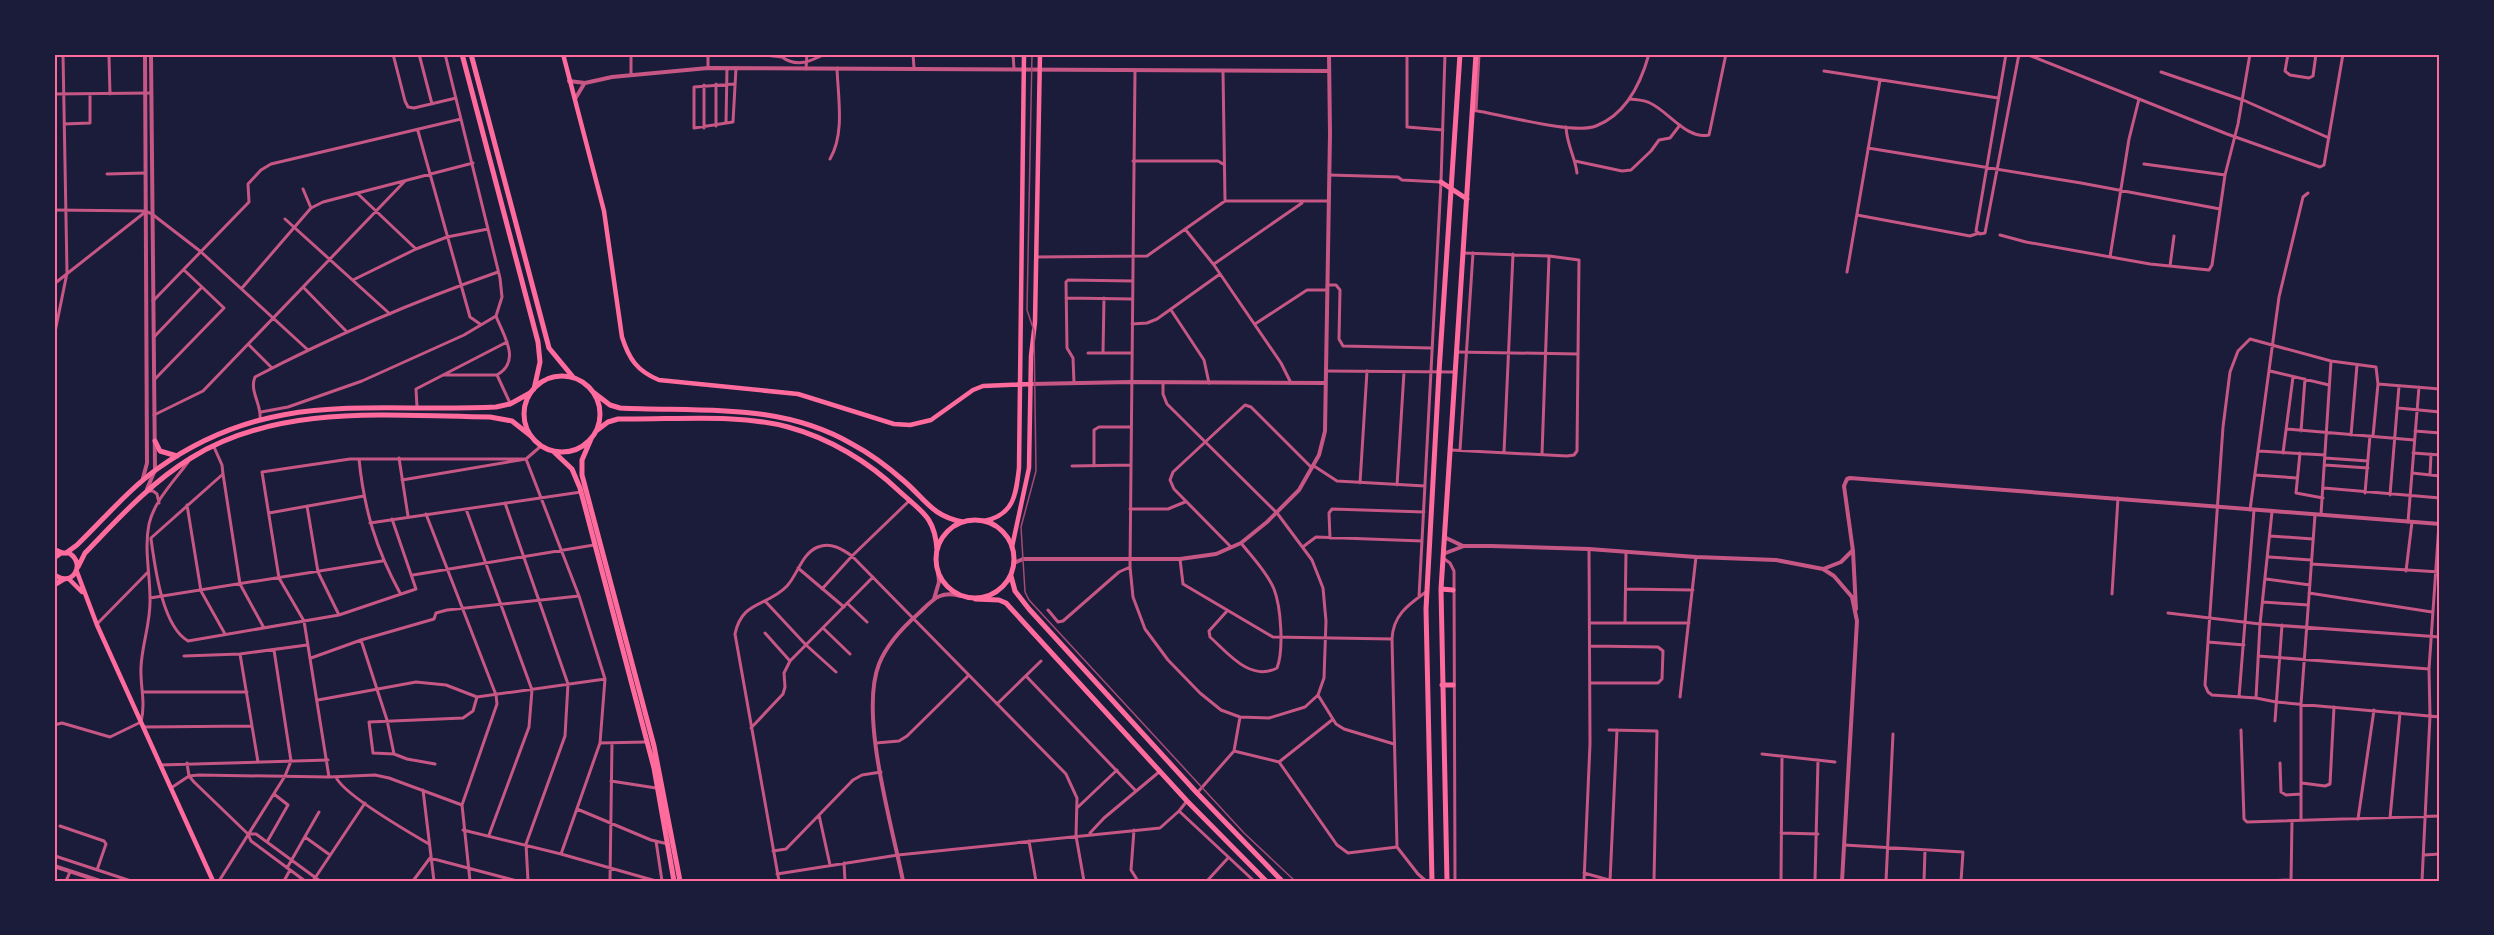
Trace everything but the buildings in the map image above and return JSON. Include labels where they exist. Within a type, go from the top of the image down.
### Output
[{"type":"main road","points":[[462,54],[538,342],[540,362],[524,415],[531,436]]},
{"type":"main road","points":[[471,54],[549,348],[573,378]]},
{"type":"main road","points":[[562,54],[604,211],[622,337],[627,354],[637,368],[659,380],[798,394],[903,425],[931,420],[973,390],[983,386],[1031,384]]},
{"type":"main road","points":[[54,558],[77,545],[155,470],[219,432],[260,419],[334,408],[489,408],[510,404],[532,391],[543,381],[555,377],[573,378],[584,383],[615,407],[747,411],[805,423],[834,435],[867,453],[906,482],[941,516],[963,522],[984,521],[1004,514],[1015,492],[1019,468],[1024,54]]},
{"type":"main road","points":[[975,599],[992,595],[1011,576],[1014,563],[1012,547],[1029,468],[1040,54]]},
{"type":"main road","points":[[1432,881],[1427,591],[1460,54]]},
{"type":"main road","points":[[1447,881],[1442,685],[1443,556],[1477,54]]},
{"type":"main road","points":[[1441,182],[1467,199]]},
{"type":"main road","points":[[593,392],[600,408],[596,431]]},
{"type":"main road","points":[[54,585],[67,579],[78,569],[85,553],[145,492],[191,458],[236,435],[269,426],[346,417],[499,418],[519,425],[541,446],[554,452],[572,469],[582,492],[648,742],[674,881]]},
{"type":"main road","points":[[680,881],[654,746],[582,476],[582,460],[596,431],[608,422],[618,419],[739,421],[789,428],[852,455],[889,481],[934,525],[938,571],[944,584],[961,596],[999,600],[1006,603],[1187,801],[1266,881]]},
{"type":"main road","points":[[554,452],[576,450],[591,439]]},
{"type":"main road","points":[[155,441],[160,451],[177,456]]},
{"type":"main road","points":[[984,521],[1004,533],[1012,547]]},
{"type":"main road","points":[[937,550],[949,530],[963,522]]},
{"type":"main road","points":[[54,549],[75,557],[84,594],[97,625],[211,880]]},
{"type":"main road","points":[[54,574],[67,579],[84,594]]},
{"type":"main road","points":[[1011,576],[1015,591],[1023,603],[1197,793],[1281,880]]},
{"type":"main road","points":[[1442,589],[1453,590]]},
{"type":"main road","points":[[1442,685],[1453,685]]},
{"type":"street","points":[[54,337],[67,273],[63,54]]},
{"type":"street","points":[[145,54],[152,214],[155,441],[155,470],[145,492],[155,492],[159,503]]},
{"type":"street","points":[[138,485],[145,474],[147,463],[145,173],[151,54]]},
{"type":"street","points":[[393,54],[408,107],[456,98]]},
{"type":"street","points":[[418,54],[432,104]]},
{"type":"street","points":[[261,412],[288,407],[362,381],[464,335],[496,316],[502,297],[498,272],[445,54]]},
{"type":"street","points":[[631,54],[631,75]]},
{"type":"street","points":[[708,54],[708,68]]},
{"type":"street","points":[[756,54],[784,56],[787,61],[806,66],[825,54]]},
{"type":"street","points":[[806,66],[807,54]]},
{"type":"street","points":[[866,54],[876,54]]},
{"type":"street","points":[[913,54],[914,68]]},
{"type":"street","points":[[1013,54],[1014,69]]},
{"type":"street","points":[[1014,563],[1023,559],[1130,560],[1207,557],[1241,543],[1277,513],[1299,490],[1314,468],[1321,451],[1324,431],[1329,54]]},
{"type":"street","points":[[1407,54],[1407,127],[1443,130]]},
{"type":"street","points":[[1419,597],[1441,182],[1445,54]]},
{"type":"street","points":[[1474,111],[1566,127],[1595,127],[1617,112],[1630,99],[1641,83],[1650,54]]},
{"type":"street","points":[[1630,99],[1653,104],[1680,125],[1703,136],[1710,134],[1726,54]]},
{"type":"street","points":[[1979,233],[1976,231],[2006,54]]},
{"type":"street","points":[[1857,215],[1970,236],[1985,233],[2019,54]]},
{"type":"street","points":[[2026,54],[2320,167],[2324,165],[2343,54]]},
{"type":"street","points":[[2000,235],[2170,267],[2206,271],[2211,268],[2225,175],[2243,100],[2250,54]]},
{"type":"street","points":[[2288,54],[2285,71],[2290,75],[2309,78],[2313,76],[2316,55],[2302,54]]},
{"type":"street","points":[[109,57],[110,94]]},
{"type":"street","points":[[569,81],[585,83],[631,75],[708,68],[806,66],[1135,71],[1329,71]]},
{"type":"street","points":[[726,124],[727,68]]},
{"type":"street","points":[[734,84],[694,87],[694,128],[731,123],[734,120],[736,68]]},
{"type":"street","points":[[830,159],[836,147],[838,134],[837,68]]},
{"type":"street","points":[[1135,71],[1130,567],[1131,585],[1139,616],[1162,653],[1200,693],[1221,710],[1240,717],[1269,718],[1305,707],[1318,695],[1324,678],[1326,638],[1323,588],[1312,560],[1277,513],[1167,404],[1163,394],[1163,383]]},
{"type":"street","points":[[1223,71],[1225,201]]},
{"type":"street","points":[[1824,71],[1998,98]]},
{"type":"street","points":[[2161,72],[2243,100],[2329,138]]},
{"type":"street","points":[[1847,273],[1880,80]]},
{"type":"street","points":[[574,99],[585,83]]},
{"type":"street","points":[[716,84],[716,126]]},
{"type":"street","points":[[704,85],[704,128]]},
{"type":"street","points":[[64,124],[90,123],[90,93]]},
{"type":"street","points":[[54,94],[148,94]]},
{"type":"street","points":[[2110,256],[2129,139],[2139,99]]},
{"type":"street","points":[[153,301],[249,202],[248,184],[261,170],[272,164],[462,119]]},
{"type":"street","points":[[1575,161],[1622,171],[1631,170],[1651,152],[1659,140],[1670,138],[1680,125]]},
{"type":"street","points":[[1566,127],[1567,146],[1575,161],[1577,173]]},
{"type":"street","points":[[418,131],[470,317],[480,324]]},
{"type":"street","points":[[1868,148],[2220,209]]},
{"type":"street","points":[[1133,161],[1218,161],[1223,164]]},
{"type":"street","points":[[242,288],[311,208],[323,202],[473,163]]},
{"type":"street","points":[[2144,164],[2225,175]]},
{"type":"street","points":[[107,174],[145,173]]},
{"type":"street","points":[[1329,175],[1398,177],[1402,180],[1441,182]]},
{"type":"street","points":[[154,415],[203,391],[405,181]]},
{"type":"street","points":[[303,189],[311,208]]},
{"type":"street","points":[[357,193],[416,249]]},
{"type":"street","points":[[2239,697],[2255,475],[2272,344],[2279,297],[2303,197],[2308,193]]},
{"type":"street","points":[[1036,256],[1147,256],[1225,201],[1328,201]]},
{"type":"street","points":[[1214,265],[1304,202]]},
{"type":"street","points":[[54,210],[152,214],[200,251],[308,350]]},
{"type":"street","points":[[54,284],[145,212]]},
{"type":"street","points":[[285,219],[390,314]]},
{"type":"street","points":[[1185,229],[1221,274],[1291,383]]},
{"type":"street","points":[[353,280],[416,249],[447,237],[488,230]]},
{"type":"street","points":[[2170,267],[2174,236]]},
{"type":"street","points":[[1449,450],[1567,456],[1576,453],[1579,261],[1575,258],[1549,256],[1463,253]]},
{"type":"street","points":[[1460,450],[1473,253]]},
{"type":"street","points":[[1504,452],[1513,254]]},
{"type":"street","points":[[1542,454],[1549,256]]},
{"type":"street","points":[[154,380],[224,308],[183,270]]},
{"type":"street","points":[[260,419],[261,412],[252,382],[255,377],[347,332],[460,285],[498,272]]},
{"type":"street","points":[[1132,324],[1152,321],[1221,274]]},
{"type":"street","points":[[1074,383],[1073,358],[1067,348],[1066,284],[1068,280],[1132,280]]},
{"type":"street","points":[[154,338],[202,287]]},
{"type":"street","points":[[304,288],[347,332]]},
{"type":"street","points":[[1255,324],[1307,290],[1339,288],[1338,339],[1343,346],[1431,348]]},
{"type":"street","points":[[1066,298],[1132,299]]},
{"type":"street","points":[[1103,353],[1104,298]]},
{"type":"street","points":[[1171,309],[1204,360],[1209,383]]},
{"type":"street","points":[[443,375],[496,375],[503,371],[510,357],[507,342],[496,316]]},
{"type":"street","points":[[2366,493],[2378,384],[2376,367],[2331,360],[2250,339],[2238,351],[2230,372],[2216,507],[2205,685],[2212,695],[2440,717]]},
{"type":"street","points":[[417,407],[416,389],[507,342]]},
{"type":"street","points":[[249,345],[272,368]]},
{"type":"street","points":[[146,351],[154,351]]},
{"type":"street","points":[[1457,352],[1578,354]]},
{"type":"street","points":[[1088,353],[1131,353]]},
{"type":"street","points":[[2321,516],[2331,360]]},
{"type":"street","points":[[2350,435],[2357,364]]},
{"type":"street","points":[[1325,370],[1456,372]]},
{"type":"street","points":[[1360,483],[1366,371]]},
{"type":"street","points":[[2270,371],[2330,385]]},
{"type":"street","points":[[1397,485],[1404,372]]},
{"type":"street","points":[[496,375],[510,404]]},
{"type":"street","points":[[2283,453],[2293,377]]},
{"type":"street","points":[[2301,430],[2305,380]]},
{"type":"street","points":[[1031,384],[1325,383]]},
{"type":"street","points":[[2378,384],[2440,389]]},
{"type":"street","points":[[2390,495],[2399,386]]},
{"type":"street","points":[[2406,571],[2419,387]]},
{"type":"street","points":[[1231,548],[1185,502],[1171,484],[1172,475],[1240,408],[1248,406],[1314,468],[1337,481],[1425,486]]},
{"type":"street","points":[[2398,408],[2440,412]]},
{"type":"street","points":[[1094,466],[1093,433],[1096,428],[1131,427]]},
{"type":"street","points":[[2287,429],[2414,440]]},
{"type":"street","points":[[2415,431],[2440,433]]},
{"type":"street","points":[[213,446],[222,465],[240,584],[264,628]]},
{"type":"street","points":[[402,480],[525,459],[541,446]]},
{"type":"street","points":[[2259,451],[2368,461]]},
{"type":"street","points":[[2300,453],[2297,478],[2298,495],[2323,498]]},
{"type":"street","points":[[2413,453],[2440,455]]},
{"type":"street","points":[[2430,475],[2432,454]]},
{"type":"street","points":[[142,724],[145,706],[141,667],[149,624],[150,598],[149,523],[159,503],[191,458]]},
{"type":"street","points":[[399,458],[408,516]]},
{"type":"street","points":[[329,777],[304,621],[279,578],[262,472],[358,459],[525,459]]},
{"type":"street","points":[[358,459],[370,523],[382,561],[400,594]]},
{"type":"street","points":[[525,459],[579,596],[605,679],[600,743],[561,854]]},
{"type":"street","points":[[1072,466],[1131,465]]},
{"type":"street","points":[[2325,465],[2368,468]]},
{"type":"street","points":[[2412,473],[2440,476]]},
{"type":"street","points":[[149,540],[223,474]]},
{"type":"street","points":[[2255,475],[2297,478]]},
{"type":"street","points":[[1842,881],[1856,609],[1844,486],[1850,478],[2439,524],[2438,572],[2432,612],[2429,669],[2430,716],[2422,881]]},
{"type":"street","points":[[2324,488],[2440,498]]},
{"type":"street","points":[[370,523],[582,492]]},
{"type":"street","points":[[269,513],[364,496]]},
{"type":"street","points":[[2112,594],[2118,498]]},
{"type":"street","points":[[822,589],[852,556],[910,500]]},
{"type":"street","points":[[1130,509],[1168,509],[1185,502]]},
{"type":"street","points":[[505,503],[568,684],[565,736],[526,844],[528,881]]},
{"type":"street","points":[[187,505],[201,591],[225,635]]},
{"type":"street","points":[[307,506],[318,572],[339,615]]},
{"type":"street","points":[[465,509],[502,603],[532,690],[529,727],[489,835]]},
{"type":"street","points":[[1330,538],[1329,513],[1332,509],[1424,512]]},
{"type":"street","points":[[2256,698],[2260,624],[2272,512]]},
{"type":"street","points":[[426,514],[496,695],[497,704],[462,805],[470,881]]},
{"type":"street","points":[[2301,820],[2301,704],[2315,515]]},
{"type":"street","points":[[149,540],[160,597],[182,638],[188,641],[339,615],[416,590],[392,519]]},
{"type":"street","points":[[2270,536],[2313,539]]},
{"type":"street","points":[[1444,537],[1464,546],[1589,549],[1776,560],[1823,569],[1848,590],[1856,609]]},
{"type":"street","points":[[1303,547],[1313,538],[1422,542]]},
{"type":"street","points":[[1227,611],[1211,629],[1209,635],[1246,669],[1271,671],[1277,668],[1281,637],[1274,588],[1241,543]]},
{"type":"street","points":[[412,575],[596,544]]},
{"type":"street","points":[[778,881],[735,634],[737,623],[749,608],[765,601],[788,585],[812,550],[820,546],[836,546],[852,556],[1066,774],[1078,807],[1076,836],[1083,881]]},
{"type":"street","points":[[1455,881],[1453,568],[1443,556],[1464,546]]},
{"type":"street","points":[[1584,881],[1590,744],[1589,549]]},
{"type":"street","points":[[1823,569],[1840,562],[1852,551]]},
{"type":"street","points":[[1625,623],[1626,552]]},
{"type":"street","points":[[1680,697],[1696,557]]},
{"type":"street","points":[[2268,557],[2406,571],[2438,572]]},
{"type":"street","points":[[1180,559],[1183,584],[1269,636],[1392,639]]},
{"type":"street","points":[[150,598],[382,561]]},
{"type":"street","points":[[1048,610],[1058,622],[1063,621],[1119,572],[1130,567]]},
{"type":"street","points":[[798,568],[844,607]]},
{"type":"street","points":[[933,600],[939,582],[938,571]]},
{"type":"street","points":[[97,625],[148,572]]},
{"type":"street","points":[[751,728],[783,694],[784,673],[790,661],[873,577]]},
{"type":"street","points":[[2266,579],[2310,585]]},
{"type":"street","points":[[1626,589],[1693,590]]},
{"type":"street","points":[[1426,881],[1397,847],[1392,639],[1395,619],[1427,591]]},
{"type":"street","points":[[2309,593],[2432,612]]},
{"type":"street","points":[[903,881],[876,743],[872,693],[878,665],[886,650],[913,618],[943,594],[961,596]]},
{"type":"street","points":[[311,658],[361,640],[434,620],[436,613],[463,607],[579,596]]},
{"type":"street","points":[[765,601],[806,645],[836,672]]},
{"type":"street","points":[[2264,602],[2308,605]]},
{"type":"street","points":[[847,603],[867,622]]},
{"type":"street","points":[[2168,613],[2260,624],[2440,637]]},
{"type":"street","points":[[1590,623],[1689,623]]},
{"type":"street","points":[[2275,721],[2282,625]]},
{"type":"street","points":[[823,628],[850,654]]},
{"type":"street","points":[[765,633],[790,661]]},
{"type":"street","points":[[361,640],[387,720],[394,754]]},
{"type":"street","points":[[2208,642],[2244,645]]},
{"type":"street","points":[[184,656],[240,654],[308,645]]},
{"type":"street","points":[[1590,646],[1658,647],[1664,651],[1662,679],[1658,683],[1590,683]]},
{"type":"street","points":[[219,881],[285,776],[291,761],[274,650]]},
{"type":"street","points":[[240,654],[258,762]]},
{"type":"street","points":[[2258,656],[2429,669]]},
{"type":"street","points":[[997,704],[1041,661]]},
{"type":"street","points":[[1026,675],[1136,791]]},
{"type":"street","points":[[876,743],[899,741],[907,736],[969,676]]},
{"type":"street","points":[[318,700],[427,681],[446,685],[477,697],[605,679]]},
{"type":"street","points":[[143,692],[247,692]]},
{"type":"street","points":[[1318,695],[1332,720],[1344,729],[1394,744]]},
{"type":"street","points":[[435,764],[394,754],[372,752],[368,723],[387,720],[467,717],[473,711],[477,697]]},
{"type":"street","points":[[2302,783],[2325,786],[2330,784],[2334,707]]},
{"type":"street","points":[[2358,819],[2374,710]]},
{"type":"street","points":[[2390,818],[2400,713]]},
{"type":"street","points":[[1197,793],[1234,751],[1240,717]]},
{"type":"street","points":[[1279,762],[1332,720]]},
{"type":"street","points":[[55,723],[110,737],[142,724],[252,726]]},
{"type":"street","points":[[1608,730],[1656,731],[1654,881]]},
{"type":"street","points":[[1584,873],[1610,881],[1617,730]]},
{"type":"street","points":[[2241,730],[2244,819],[2256,823],[2440,816]]},
{"type":"street","points":[[1886,881],[1893,734]]},
{"type":"street","points":[[600,743],[648,742]]},
{"type":"street","points":[[610,881],[609,822],[612,743]]},
{"type":"street","points":[[1234,751],[1279,762],[1337,845],[1348,853],[1397,847]]},
{"type":"street","points":[[1762,754],[1835,762]]},
{"type":"street","points":[[1781,881],[1782,756]]},
{"type":"street","points":[[160,765],[328,760]]},
{"type":"street","points":[[1815,881],[1818,834],[1818,760]]},
{"type":"street","points":[[187,763],[189,776],[248,834],[251,841],[305,881]]},
{"type":"street","points":[[2280,763],[2281,792],[2286,795],[2301,794]]},
{"type":"street","points":[[1078,807],[1117,770]]},
{"type":"street","points":[[1089,835],[1104,818],[1161,771]]},
{"type":"street","points":[[773,851],[786,849],[858,777],[881,772]]},
{"type":"street","points":[[171,788],[189,776],[383,776],[462,805]]},
{"type":"street","points":[[336,777],[343,787],[429,844]]},
{"type":"street","points":[[611,781],[658,788]]},
{"type":"street","points":[[423,790],[434,881]]},
{"type":"street","points":[[267,842],[288,805],[274,794]]},
{"type":"street","points":[[777,874],[898,855],[1160,828],[1187,801]]},
{"type":"street","points":[[314,879],[366,802]]},
{"type":"street","points":[[577,809],[668,844]]},
{"type":"street","points":[[1179,811],[1254,881]]},
{"type":"street","points":[[284,881],[290,860],[319,812]]},
{"type":"street","points":[[819,815],[830,865]]},
{"type":"street","points":[[2265,881],[2291,880],[2292,821]]},
{"type":"street","points":[[60,826],[104,841],[105,851],[98,870]]},
{"type":"street","points":[[463,830],[526,844],[656,881]]},
{"type":"street","points":[[1134,830],[1131,870],[1138,881]]},
{"type":"street","points":[[248,834],[256,834],[314,879],[320,881]]},
{"type":"street","points":[[1780,834],[1818,834]]},
{"type":"street","points":[[305,837],[331,855]]},
{"type":"street","points":[[1029,840],[1036,881]]},
{"type":"street","points":[[656,841],[662,881]]},
{"type":"street","points":[[1844,845],[1964,852],[1961,881]]},
{"type":"street","points":[[1924,881],[1925,850]]},
{"type":"street","points":[[2424,855],[2440,854]]},
{"type":"street","points":[[55,856],[131,881]]},
{"type":"street","points":[[430,858],[517,881]]},
{"type":"street","points":[[413,881],[430,858]]},
{"type":"street","points":[[1207,881],[1228,858]]},
{"type":"street","points":[[844,863],[845,881]]},
{"type":"street","points":[[54,866],[100,881]]},
{"type":"street","points":[[66,881],[70,872]]},
{"type":"tram line","points":[[1032,54],[1027,310],[1034,331],[1036,471],[1021,527],[1025,592],[1029,600],[1244,833],[1295,881]]}]
